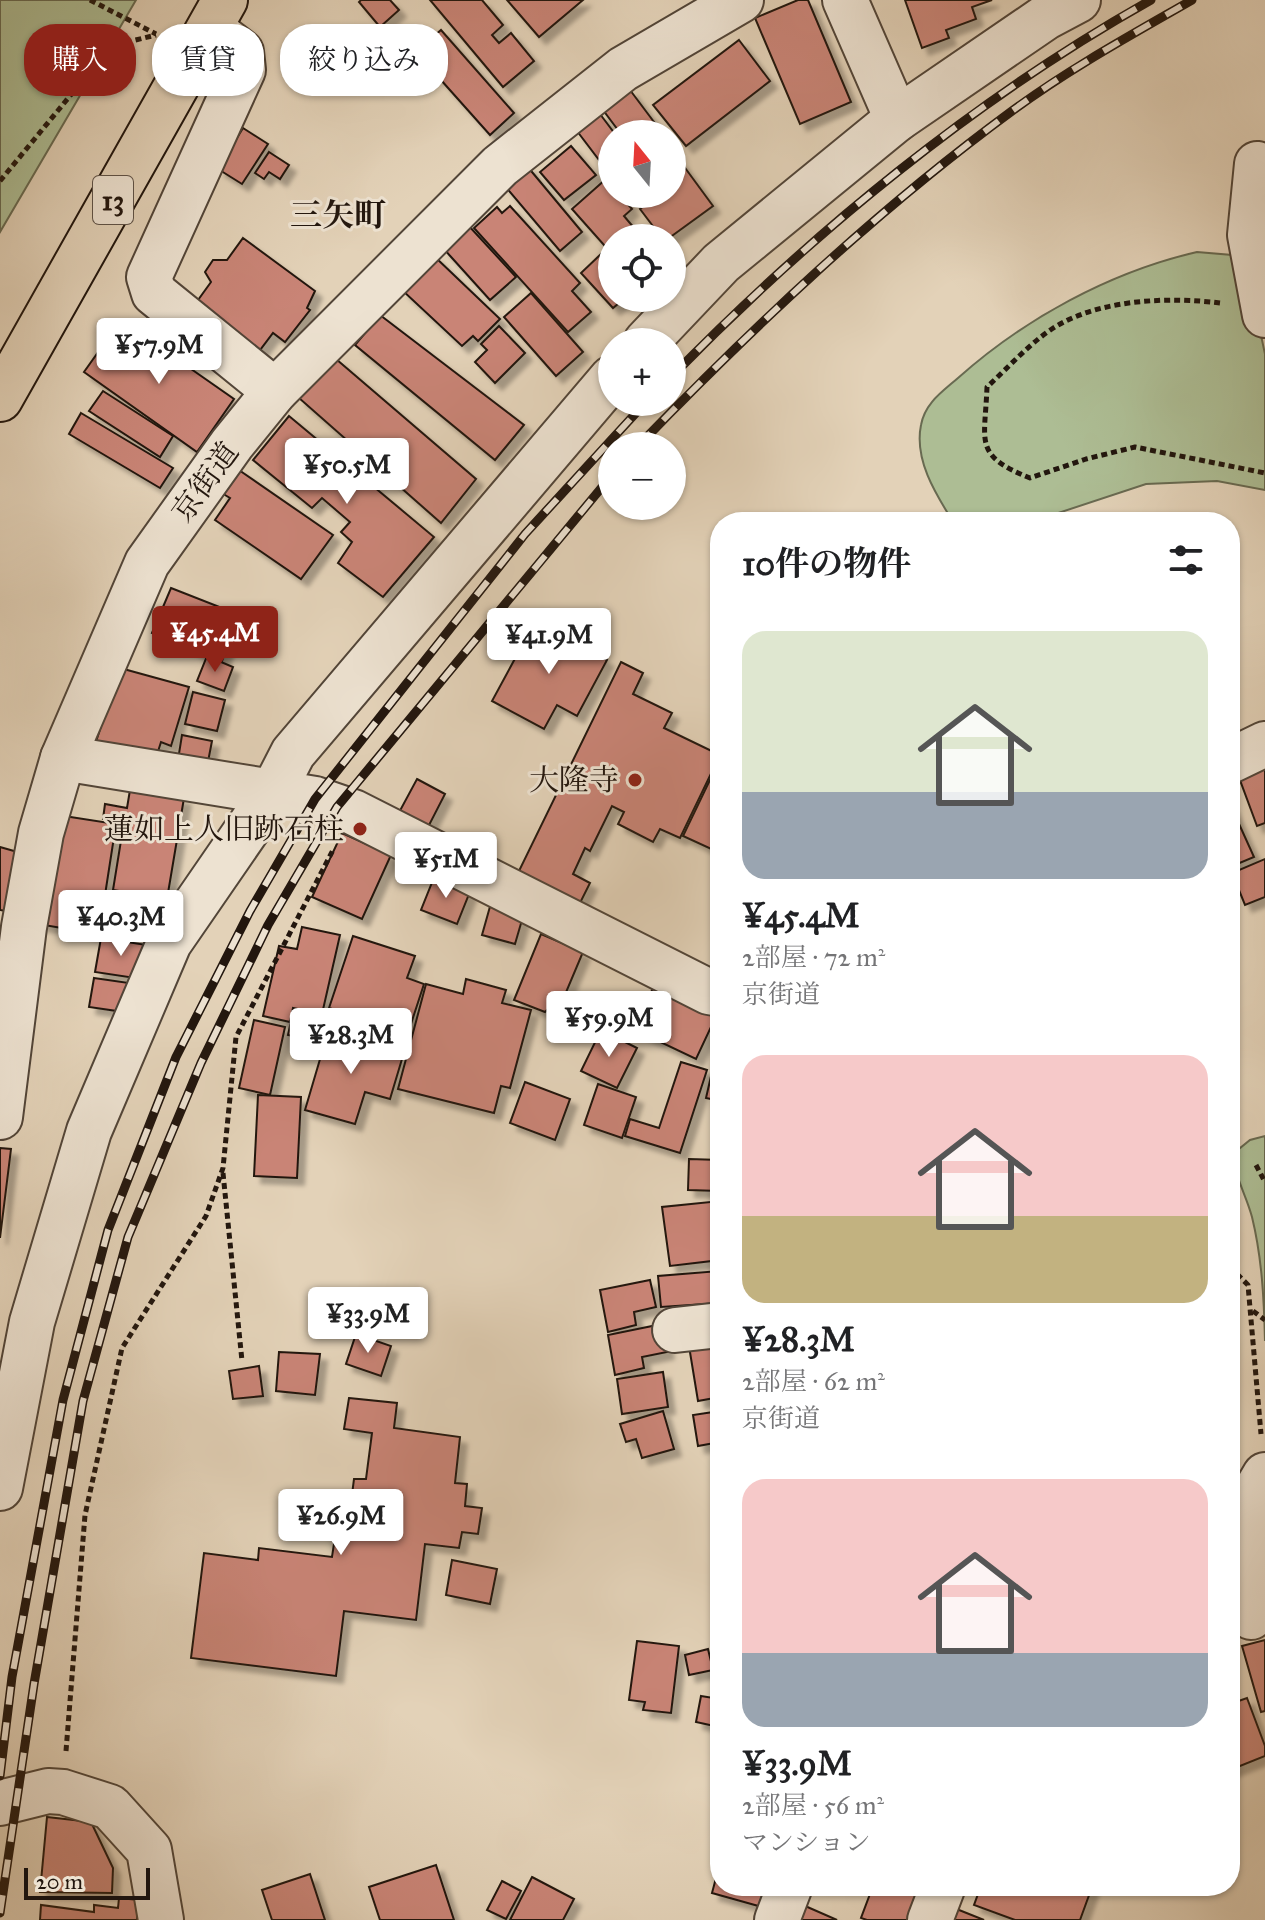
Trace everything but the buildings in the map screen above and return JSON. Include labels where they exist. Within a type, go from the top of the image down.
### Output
[{"type":"main road","name":"13","points":[[0,399],[218,14]]},
{"type":"street","name":"京街道","points":[[0,1117],[24,927],[41,833],[63,758],[147,563],[232,444],[275,391],[500,166],[623,69],[741,0]]},
{"type":"street","points":[[845,0],[897,119]]},
{"type":"street","points":[[659,328],[721,263],[897,119],[1046,17],[1078,0]]},
{"type":"street","points":[[218,14],[241,52],[243,70],[149,277],[154,293],[275,391]]},
{"type":"street","points":[[1246,310],[1257,164]]},
{"type":"street","points":[[0,1488],[32,1322],[89,1131],[169,943],[273,792],[293,753],[598,394]]},
{"type":"street","points":[[1240,756],[1265,744]]},
{"type":"street","points":[[63,758],[315,799],[353,812],[710,992]]},
{"type":"street","points":[[675,1330],[710,1326]]},
{"type":"street","points":[[1249,1619],[1252,1497],[1265,1475]]},
{"type":"street","points":[[0,1803],[48,1791],[63,1792],[110,1807],[149,1850],[161,1920]]},
{"type":"street","points":[[777,1920],[786,1896]]},
{"type":"street","points":[[930,1920],[939,1896]]},
{"type":"path","points":[[0,181],[111,46],[157,35],[90,0]]},
{"type":"path","points":[[1246,310],[1188,300],[1133,301],[1063,323],[987,387],[985,443],[997,465],[1030,478],[1135,447],[1265,473]]},
{"type":"path","points":[[242,1361],[223,1168],[236,1037],[353,812]]},
{"type":"path","points":[[1256,1165],[1265,1182]]},
{"type":"path","points":[[63,1792],[85,1515],[122,1348],[206,1216],[223,1168]]},
{"type":"path","points":[[1240,1277],[1248,1285],[1252,1311],[1265,1475]]},
{"type":"path","points":[[1252,1311],[1265,1320]]},
{"type":"green space","points":[[0,0],[136,0],[122,24],[24,24],[24,96],[80,96],[0,232]]},
{"type":"green space","points":[[1197,252],[1244,256],[1265,354],[1265,490],[1217,481],[1146,484],[1061,512],[947,512],[933,487],[920,450],[923,417],[935,398],[984,356],[1040,317],[1101,285]]},
{"type":"green space","points":[[1265,1136],[1265,1341],[1258,1248],[1240,1182],[1240,1148],[1250,1140]]},
{"type":"railway","points":[[686,362],[781,271],[898,171],[1022,80],[1151,0]]},
{"type":"railway","points":[[652,432],[772,313],[913,188],[1034,96],[1100,53],[1192,0]]},
{"type":"railway","points":[[0,1776],[12,1677],[63,1400],[108,1230],[176,1057],[250,911],[315,799],[525,534],[633,416]]},
{"type":"railway","points":[[0,1913],[34,1684],[83,1401],[128,1237],[201,1063],[268,925],[337,807],[598,492]]},
{"type":"place","name":"大隆寺","points":[[635,780]]},
{"type":"place","name":"蓮如上人旧跡石柱","points":[[360,829]]},
{"type":"district","name":"三矢町","points":[[338,215]]}]
